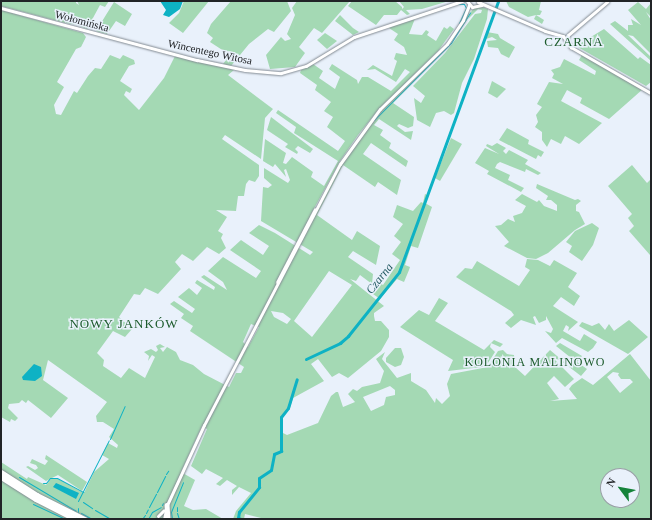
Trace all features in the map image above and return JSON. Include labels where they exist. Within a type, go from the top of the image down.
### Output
[{"type":"highway","points":[[1,472],[37,495],[84,519]]},
{"type":"highway","points":[[1,477],[74,519]]},
{"type":"highway","points":[[167,505],[168,519]]},
{"type":"main road","points":[[566,40],[568,35],[608,1]]},
{"type":"main road","name":"Wincentego Witosa","points":[[158,51],[230,68],[286,72],[306,66],[354,37],[460,2],[469,4]]},
{"type":"main road","points":[[167,505],[164,519],[157,518],[167,505],[204,426],[340,164],[362,131],[391,98],[444,48],[466,14],[469,4],[478,3],[484,5],[563,36],[566,40]]},
{"type":"main road","name":"Wołomińska","points":[[1,8],[158,51]]},
{"type":"main road","points":[[563,36],[568,35]]},
{"type":"street","points":[[566,40],[571,47],[651,93]]},
{"type":"green space","points":[[1,1],[76,1],[79,5],[77,1],[109,1],[105,7],[100,5],[87,29],[78,25],[66,23],[66,20],[65,23],[1,6]]},
{"type":"green space","points":[[184,1],[209,1],[183,33],[169,23],[179,13]]},
{"type":"green space","points":[[231,1],[287,1],[291,11],[274,32],[268,29],[249,44],[231,66],[223,64],[230,55],[210,42],[213,38],[207,33],[211,24]]},
{"type":"green space","points":[[297,1],[350,1],[322,33],[314,28],[299,47],[305,53],[295,67],[270,69],[266,55],[281,37],[285,41],[291,39],[287,34],[295,15],[292,8]]},
{"type":"green space","points":[[352,1],[395,1],[402,7],[402,9],[404,7],[399,1],[449,1],[422,9],[406,10],[410,14],[407,15],[401,10],[397,15],[384,15],[376,25],[348,6]]},
{"type":"green space","points":[[506,1],[541,1],[539,10],[542,11],[540,15],[528,17],[509,7]]},
{"type":"green space","points":[[114,2],[132,14],[125,26],[116,21],[107,34],[96,31]]},
{"type":"green space","points":[[638,2],[646,9],[651,3],[651,17],[646,12],[651,20],[651,54],[633,36],[628,35],[651,57],[651,61],[610,24],[615,21],[628,31],[628,25],[633,25],[631,19],[641,25],[628,10]]},
{"type":"green space","points":[[480,6],[488,9],[487,19],[474,59],[462,83],[454,113],[451,115],[444,111],[436,113],[430,127],[417,120],[414,98],[421,103],[425,96],[413,86],[445,53],[475,14],[481,13],[482,10],[478,9],[468,19],[472,10]]},
{"type":"green space","points":[[1,10],[83,33],[86,37],[81,47],[76,49],[57,82],[64,87],[54,105],[56,114],[61,115],[74,91],[77,93],[95,68],[101,69],[110,55],[120,59],[123,55],[134,60],[135,64],[129,66],[120,81],[132,89],[130,93],[126,91],[124,95],[139,110],[164,78],[176,54],[234,70],[228,75],[273,109],[265,118],[261,159],[225,135],[222,139],[259,165],[259,176],[255,182],[249,180],[246,184],[244,196],[238,196],[236,211],[216,210],[227,217],[218,231],[223,234],[221,238],[226,248],[219,254],[207,247],[193,261],[182,254],[175,262],[181,269],[158,294],[145,288],[140,295],[134,294],[119,317],[132,329],[125,337],[113,331],[97,353],[104,360],[103,366],[121,378],[129,368],[145,378],[155,357],[152,355],[148,361],[149,356],[144,352],[151,349],[156,352],[158,350],[156,346],[160,344],[165,347],[160,348],[163,352],[167,347],[176,352],[180,360],[193,365],[204,374],[229,387],[236,373],[241,373],[244,367],[190,331],[193,326],[181,318],[184,314],[170,304],[174,301],[192,313],[195,309],[178,297],[189,288],[197,295],[202,288],[195,283],[197,280],[214,290],[215,287],[201,277],[204,275],[227,290],[223,282],[208,271],[223,257],[256,278],[261,271],[230,250],[241,240],[263,255],[269,246],[249,233],[259,225],[275,233],[310,255],[313,252],[261,221],[263,187],[268,188],[272,185],[264,178],[264,168],[288,183],[290,180],[286,169],[284,170],[286,177],[275,164],[273,167],[263,161],[265,139],[286,153],[283,163],[286,164],[292,157],[313,172],[311,177],[324,186],[338,161],[294,133],[296,127],[276,113],[278,110],[338,151],[345,141],[327,127],[333,117],[324,111],[331,102],[315,90],[317,85],[300,73],[301,70],[313,64],[323,71],[319,78],[335,89],[340,77],[329,69],[332,64],[357,80],[358,84],[362,77],[368,77],[391,91],[410,72],[405,69],[396,82],[375,69],[367,70],[373,65],[392,76],[397,61],[394,59],[396,53],[407,55],[404,47],[394,40],[398,34],[386,26],[416,16],[409,34],[422,35],[426,30],[429,32],[427,35],[436,41],[444,27],[447,29],[450,26],[454,29],[438,51],[378,110],[358,135],[340,161],[310,216],[313,218],[342,162],[372,120],[444,50],[470,11],[467,20],[447,48],[393,103],[414,117],[413,126],[408,128],[399,124],[397,126],[405,132],[413,131],[411,140],[379,119],[374,125],[383,130],[380,135],[391,143],[389,148],[408,161],[406,167],[371,143],[363,154],[401,180],[397,195],[378,182],[375,187],[343,165],[317,215],[352,240],[357,231],[380,246],[376,265],[353,251],[348,257],[373,274],[372,284],[360,275],[356,281],[350,279],[384,306],[374,313],[374,316],[375,321],[381,321],[389,330],[389,337],[381,351],[348,378],[339,373],[332,377],[318,359],[311,364],[324,381],[293,398],[290,408],[282,417],[283,433],[287,435],[318,423],[331,396],[336,392],[338,392],[343,407],[355,402],[348,394],[353,389],[357,391],[362,387],[380,383],[384,371],[376,359],[385,352],[382,359],[397,378],[411,373],[411,381],[426,390],[435,403],[436,398],[442,404],[450,396],[447,384],[451,374],[488,367],[498,351],[503,350],[507,354],[514,355],[515,367],[525,376],[550,350],[570,367],[575,361],[556,346],[560,343],[582,356],[577,362],[587,369],[581,376],[560,360],[553,358],[574,379],[565,387],[554,376],[547,383],[559,399],[550,401],[577,399],[569,389],[572,385],[582,378],[593,385],[630,354],[651,381],[651,519],[265,519],[245,514],[244,519],[233,519],[236,511],[251,493],[239,487],[232,495],[232,490],[237,486],[227,480],[220,486],[216,484],[223,478],[206,469],[202,474],[191,466],[207,429],[202,426],[181,472],[195,480],[184,506],[193,510],[206,509],[223,519],[1,519],[1,462],[27,479],[28,477],[46,485],[51,479],[56,478],[84,493],[94,472],[109,459],[102,455],[108,443],[117,448],[118,445],[109,437],[114,429],[103,422],[97,422],[96,416],[107,402],[48,360],[43,380],[68,398],[51,418],[28,400],[26,403],[22,400],[19,403],[9,404],[8,408],[18,418],[15,421],[11,419],[10,422],[1,417]],"holes":[[[329,271],[352,285],[312,337],[294,321]],[[271,311],[283,313],[291,319],[287,324],[274,317]],[[251,324],[259,327],[248,347],[243,342]],[[613,372],[619,373],[618,375],[621,379],[630,379],[633,382],[620,393],[607,377]],[[390,386],[395,390],[395,395],[386,397],[384,405],[371,411],[363,397]]]},
{"type":"green space","points":[[340,15],[359,32],[353,35],[335,21]]},
{"type":"green space","points":[[536,15],[544,20],[542,24],[534,19]]},
{"type":"green space","points":[[604,29],[638,59],[640,57],[651,65],[651,82],[646,86],[576,46]]},
{"type":"green space","points":[[487,32],[498,34],[500,38],[515,47],[509,58],[501,54],[498,48],[488,47],[487,41],[497,40],[492,37],[486,39]]},
{"type":"green space","points":[[325,33],[337,41],[327,49],[317,40]]},
{"type":"green space","points":[[583,53],[643,89],[609,119],[580,103],[582,98],[567,90],[561,101],[602,123],[579,144],[565,136],[561,144],[551,139],[547,147],[542,140],[542,132],[535,127],[538,122],[536,115],[542,107],[537,104],[549,82],[563,84],[552,78],[554,74],[551,70],[560,67],[564,59],[595,75],[596,71],[579,60]]},
{"type":"green space","points":[[492,81],[506,89],[497,98],[488,93]]},
{"type":"green space","points":[[271,117],[313,149],[310,153],[298,146],[295,149],[298,152],[297,154],[285,147],[288,144],[267,130]]},
{"type":"green space","points":[[507,128],[529,140],[528,144],[544,152],[541,157],[538,155],[536,159],[499,140]]},
{"type":"green space","points":[[451,138],[462,144],[440,181],[435,178]]},
{"type":"green space","points":[[497,143],[506,148],[503,151],[506,154],[509,150],[528,160],[525,164],[541,173],[538,175],[526,169],[525,172],[500,162],[497,164],[495,168],[510,175],[508,180],[524,188],[521,192],[487,174],[489,171],[475,163],[485,148],[499,154],[486,146],[487,144],[492,146]]},
{"type":"green space","points":[[632,165],[647,183],[651,179],[650,255],[629,231],[634,226],[628,218],[632,214],[608,186]]},
{"type":"green space","points":[[537,184],[575,200],[578,199],[581,201],[576,205],[576,211],[579,212],[585,224],[575,230],[548,253],[536,259],[527,258],[504,246],[509,242],[495,226],[501,225],[508,219],[515,222],[513,216],[522,213],[526,206],[515,200],[522,194],[537,202],[539,200],[544,206],[557,211],[557,205],[551,200],[546,200],[548,196],[536,188]]},
{"type":"green space","points":[[425,194],[427,195],[409,245],[425,203],[432,207],[418,248],[411,246],[405,265],[410,267],[404,282],[397,279],[380,299],[373,294],[376,280],[383,285],[400,260],[392,254],[401,242],[394,236],[403,224],[393,217],[397,205],[413,211],[421,202],[423,203]]},
{"type":"green space","points":[[592,223],[599,228],[593,245],[582,261],[569,252],[572,246],[566,242],[575,231]]},
{"type":"green space","points":[[527,259],[538,260],[550,266],[554,260],[577,273],[568,287],[580,296],[574,306],[561,297],[553,306],[578,322],[568,331],[569,327],[566,325],[563,331],[580,341],[584,334],[597,342],[588,352],[562,338],[556,343],[545,331],[551,333],[553,329],[546,316],[546,320],[539,323],[535,316],[533,317],[536,325],[521,320],[511,328],[505,323],[514,315],[511,311],[456,277],[465,268],[472,269],[477,261],[519,286],[530,270],[525,267]]},
{"type":"green space","points":[[439,298],[448,303],[435,321],[484,350],[491,343],[490,347],[495,352],[488,363],[482,367],[448,371],[453,360],[400,327],[419,310],[429,315]]},
{"type":"green space","points":[[629,320],[648,337],[628,354],[579,326],[582,322],[592,326],[599,323],[605,330],[609,324],[614,331]]},
{"type":"green space","points":[[494,340],[503,344],[500,347],[491,343]]},
{"type":"green space","points":[[395,348],[401,348],[404,357],[401,365],[395,367],[386,362],[386,358]]},
{"type":"green space","points":[[46,455],[87,482],[82,491],[58,475],[46,481],[26,467],[28,466],[35,470],[38,468],[36,465],[30,463],[32,459],[45,465],[48,461],[45,459]]},
{"type":"water","points":[[160,1],[183,1],[180,9],[169,17],[163,15],[166,10]]},
{"type":"water","points":[[34,364],[41,367],[42,376],[35,381],[23,380],[22,377]]},
{"type":"water","points":[[56,483],[79,493],[76,499],[53,487]]},
{"type":"waterway","name":"Czarna","points":[[306,359],[340,343],[348,336],[399,272],[498,1]]},
{"type":"waterway","points":[[458,4],[464,4],[466,8],[459,23]]},
{"type":"waterway","points":[[374,120],[451,43],[470,12]]},
{"type":"waterway","name":"Czarna","points":[[241,519],[238,518],[239,512],[259,487],[259,478],[271,470],[274,454],[281,451],[281,417],[288,408],[297,379]]},
{"type":"waterway","points":[[110,439],[125,406]]},
{"type":"waterway","points":[[78,501],[109,440]]},
{"type":"waterway","points":[[157,492],[165,476]]},
{"type":"waterway","points":[[19,477],[76,511]]},
{"type":"waterway","points":[[43,483],[46,483],[50,478],[57,478],[83,492]]},
{"type":"waterway","points":[[172,519],[171,512],[183,482]]},
{"type":"waterway","points":[[149,507],[156,494]]},
{"type":"waterway","points":[[83,502],[92,508]]},
{"type":"waterway","points":[[33,504],[65,519]]},
{"type":"waterway","points":[[148,519],[152,512],[161,507]]},
{"type":"waterway","points":[[146,513],[148,509]]},
{"type":"waterway","points":[[95,510],[109,518]]},
{"type":"waterway","points":[[81,513],[92,519]]},
{"type":"waterway","points":[[177,513],[179,519]]},
{"type":"waterway","points":[[142,519],[145,515]]},
{"type":"district","name":"CZARNA","points":[[574,42]]},
{"type":"district","name":"NOWY JANKÓW","points":[[124,324]]},
{"type":"district","name":"KOLONIA MALINOWO","points":[[535,363]]}]
